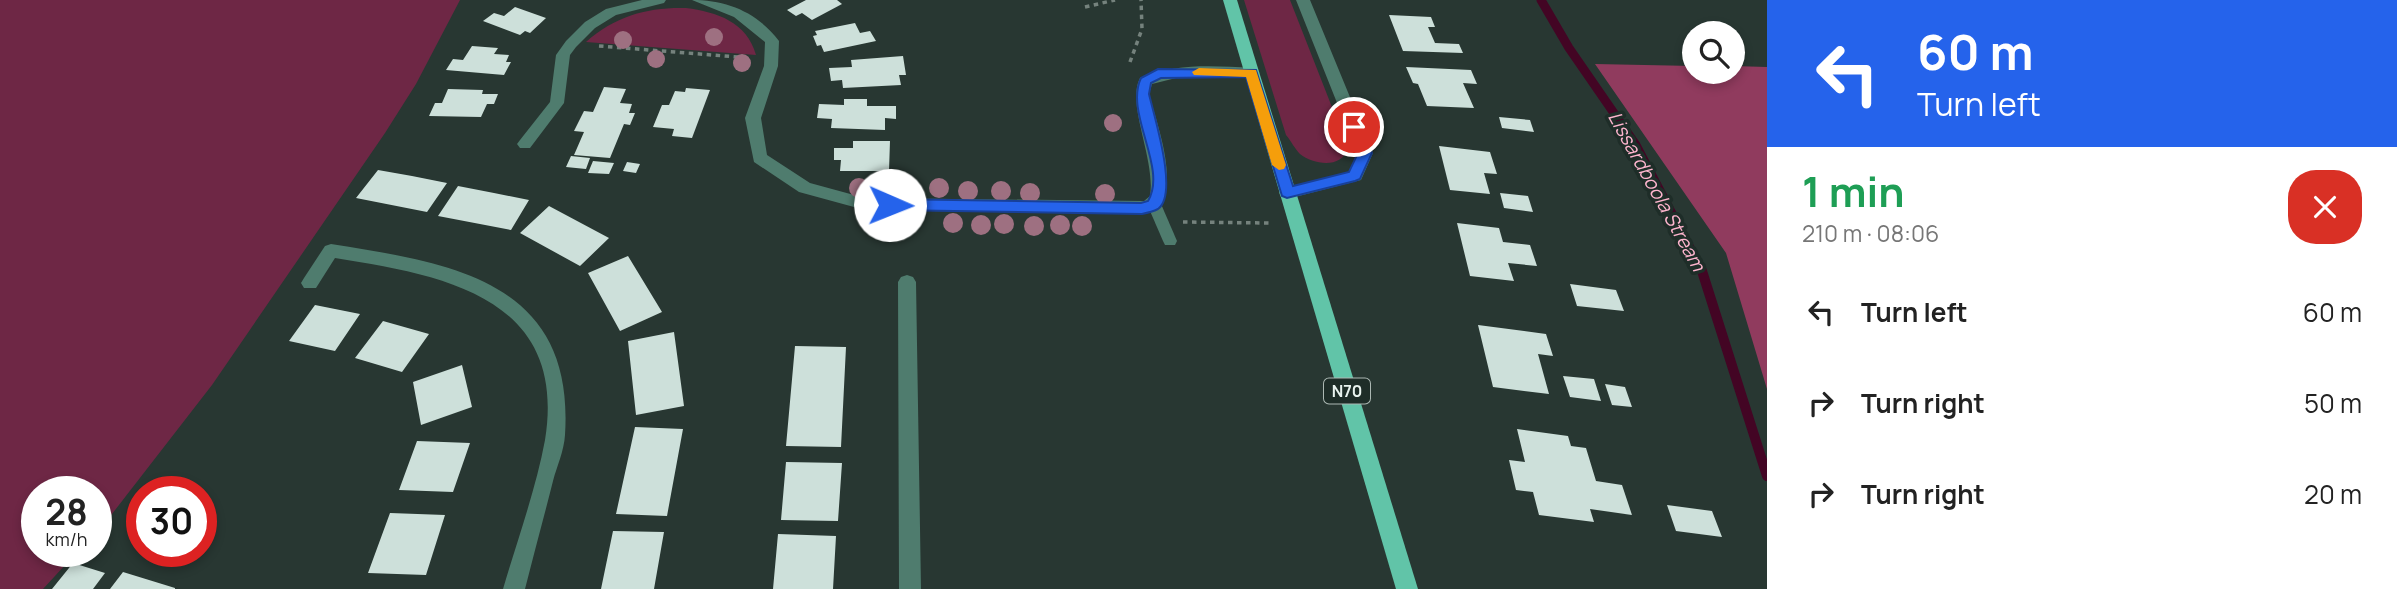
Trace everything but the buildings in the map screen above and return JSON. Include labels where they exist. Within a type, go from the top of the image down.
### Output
[{"type":"main road","name":"N70","points":[[1230,0],[1407,589]]},
{"type":"street","points":[[525,144],[557,103],[563,55],[571,44],[590,25],[611,12],[659,0]]},
{"type":"street","points":[[699,0],[733,9],[754,22],[772,41],[772,60],[754,118],[760,158],[805,188],[865,204],[1142,208],[1154,204],[1158,198],[1160,180],[1142,94],[1145,81],[1158,74],[1252,73]]},
{"type":"street","points":[[1287,193],[1355,176],[1365,153],[1303,0]]},
{"type":"street","points":[[310,283],[331,251],[416,264],[491,290],[524,316],[544,343],[557,386],[555,437],[514,589]]},
{"type":"street","points":[[906,282],[910,589]]},
{"type":"lane","points":[[1154,204],[1170,241]]},
{"type":"path","points":[[1085,7],[1115,0]]},
{"type":"path","points":[[1130,62],[1142,29],[1141,0]]},
{"type":"path","points":[[571,44],[772,60]]},
{"type":"path","points":[[1161,222],[1269,223]]},
{"type":"shaded area","points":[[0,0],[460,0],[416,84],[385,133],[212,385],[141,476],[126,476],[126,496],[112,514],[112,476],[21,476],[21,567],[63,567],[43,589],[0,589]]},
{"type":"shaded area","points":[[1244,0],[1290,0],[1348,148],[1340,159],[1327,163],[1306,158],[1286,135]]},
{"type":"shaded area","points":[[686,8],[709,12],[738,27],[746,34],[756,55],[586,42],[609,26],[633,15],[658,9]]},
{"type":"shaded area","points":[[1595,64],[1682,66],[1682,84],[1745,84],[1745,66],[1767,67],[1767,389],[1726,253]]},
{"type":"waterway","name":"Lissardboola Stream","points":[[1541,0],[1569,48],[1636,145],[1697,261]]},
{"type":"waterway","name":"Lissardboola Stream","points":[[1696,260],[1702,271],[1767,476]]},
{"type":"slow traffic","points":[[1199,72],[1252,73],[1279,165]]},
{"type":"route","points":[[890,205],[1142,208],[1154,204],[1158,198],[1160,180],[1142,94],[1145,81],[1158,74],[1252,73],[1287,193],[1355,176],[1365,153],[1354,127]]}]
